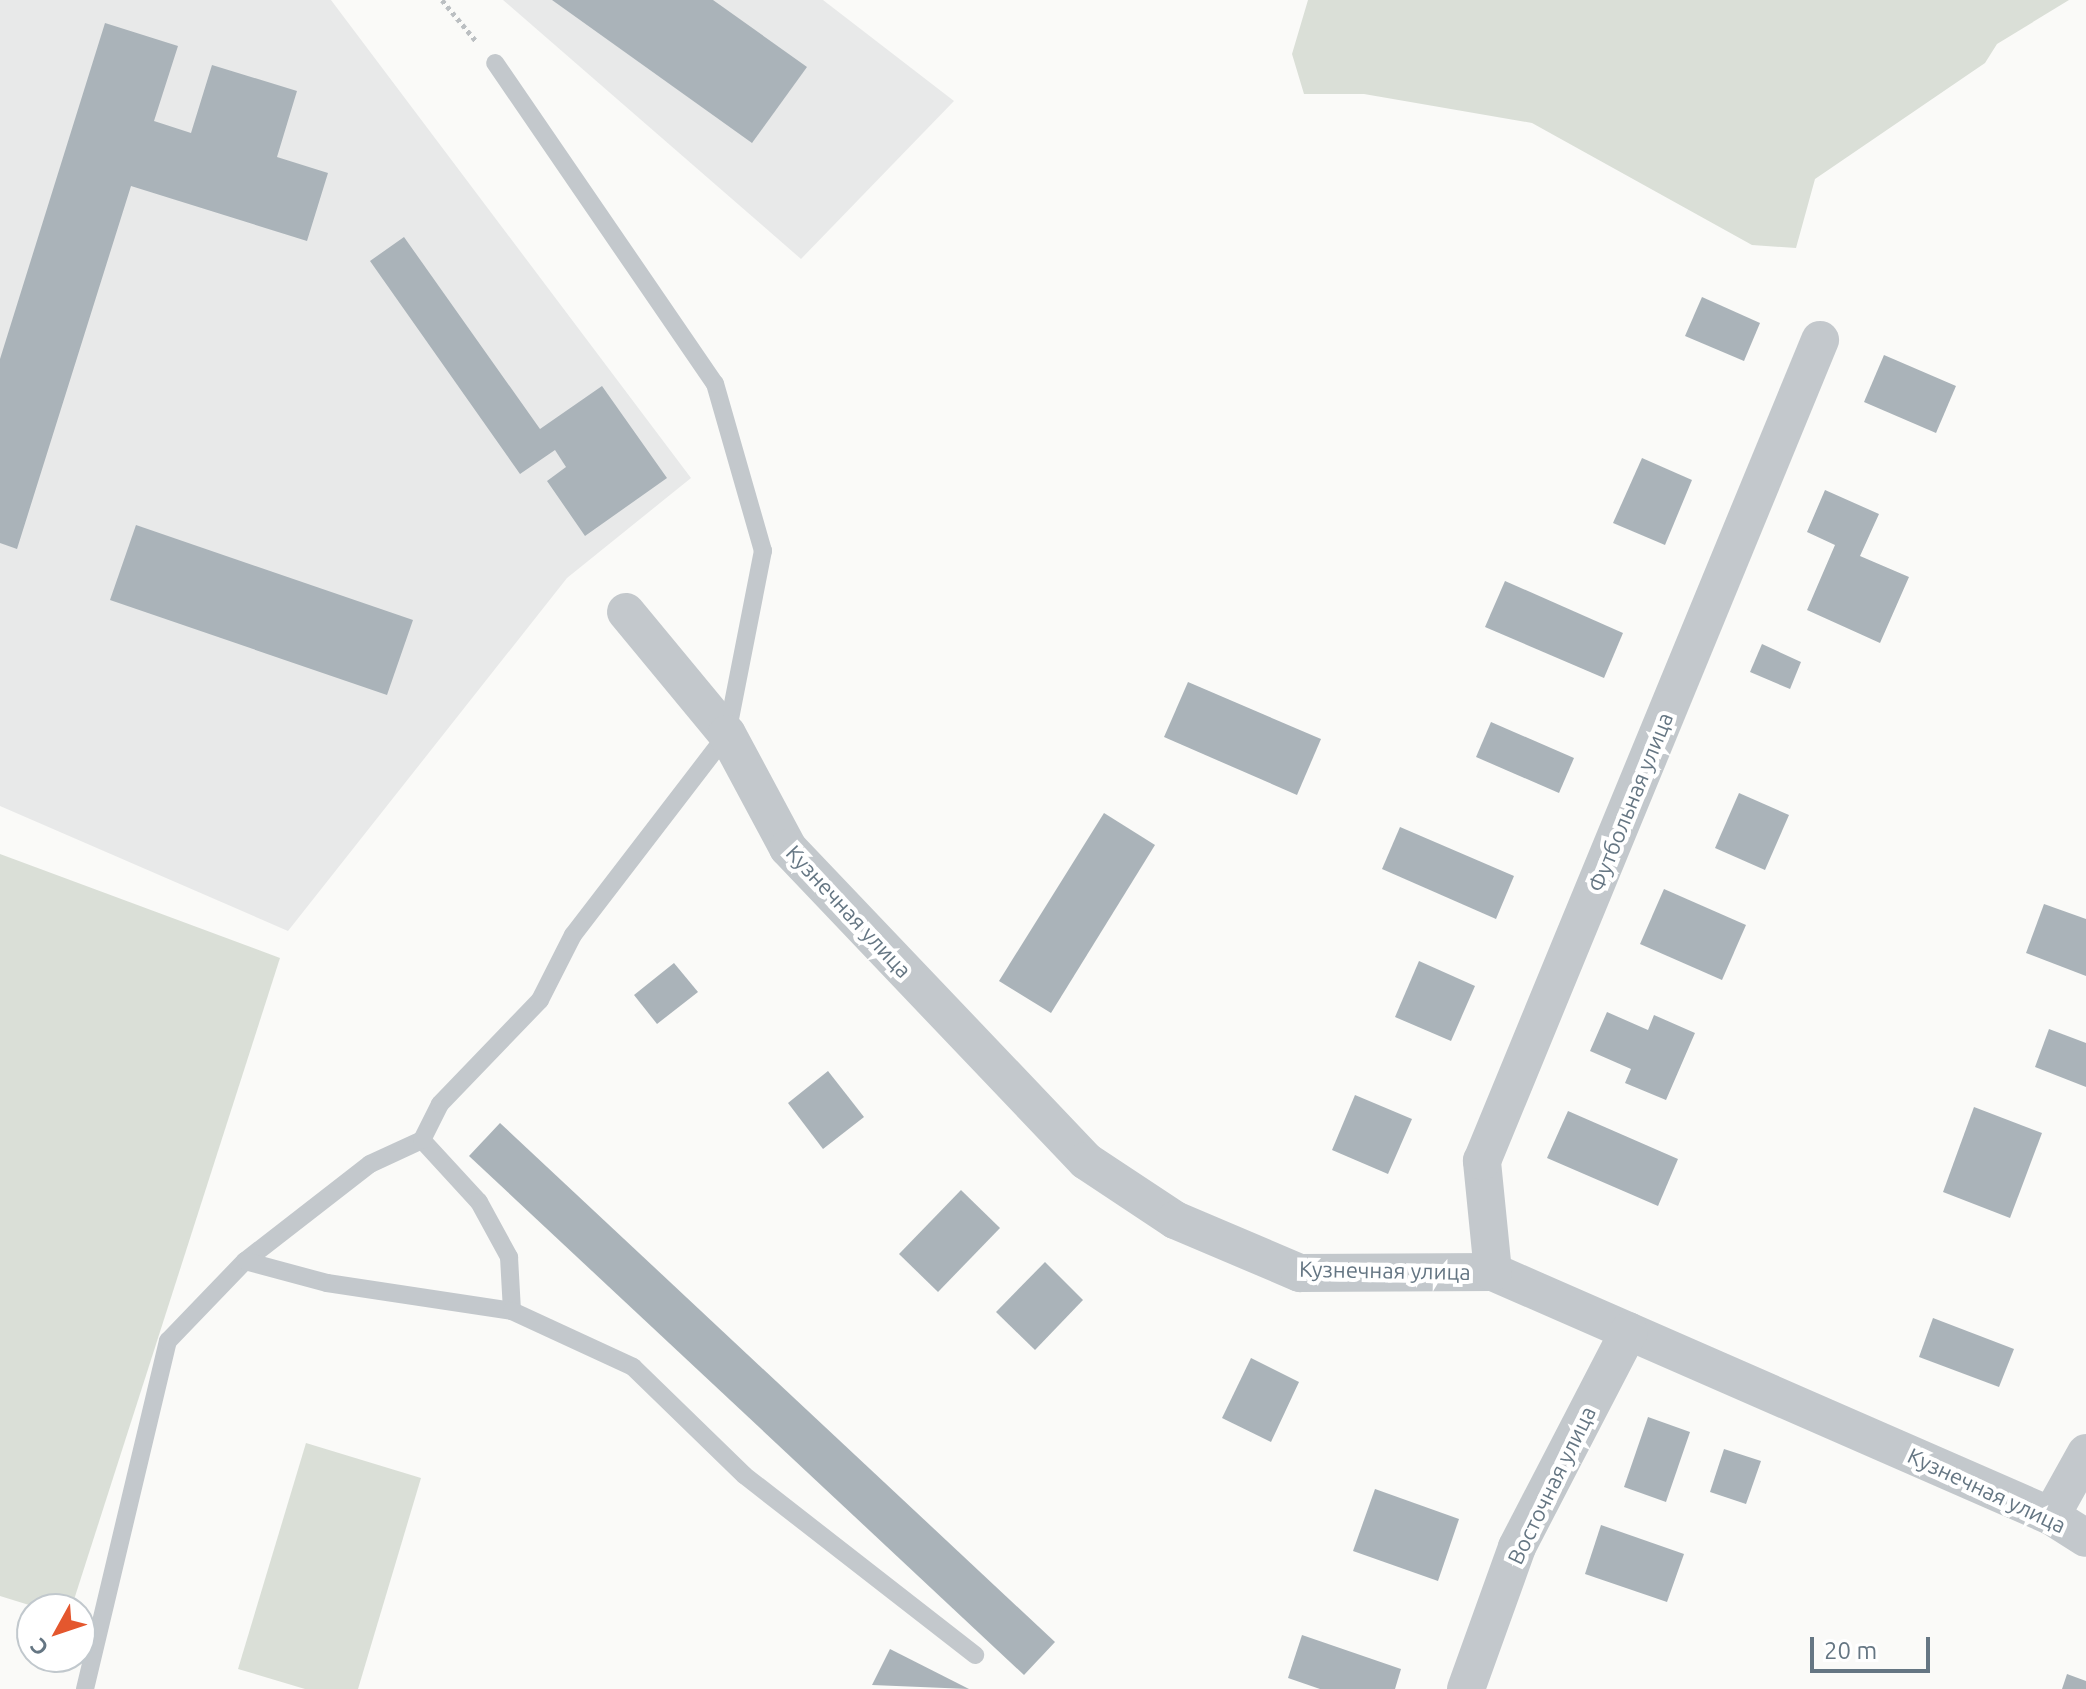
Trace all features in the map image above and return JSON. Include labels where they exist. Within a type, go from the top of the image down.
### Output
[{"type":"street","name":"Футбольная улица","points":[[1493,1272],[1482,1161],[1820,340]]},
{"type":"street","name":"Кузнечная улица","points":[[626,612],[727,734],[788,848],[1086,1161],[1175,1220],[1300,1273],[1493,1272],[2051,1516],[2086,1538]]},
{"type":"street","name":"Восточная улица","points":[[1466,1689],[1517,1547],[1629,1331]]},
{"type":"street","points":[[2051,1516],[2086,1453]]},
{"type":"lane","points":[[85,1689],[168,1341],[245,1261],[370,1164],[422,1140],[440,1104],[540,1000],[573,935],[727,734],[763,551],[715,384],[495,63]]},
{"type":"lane","points":[[422,1140],[479,1202],[509,1257],[512,1311]]},
{"type":"lane","points":[[245,1261],[327,1283],[512,1311],[633,1367],[744,1475],[975,1655]]},
{"type":"path","points":[[442,0],[495,63]]},
{"type":"shaded area","points":[[0,0],[331,0],[691,478],[567,578],[288,931],[0,806]]},
{"type":"shaded area","points":[[503,0],[823,0],[954,101],[801,259]]},
{"type":"shaded area","points":[[1308,0],[2069,0],[1997,44],[1985,63],[1815,179],[1796,248],[1752,245],[1532,123],[1364,94],[1304,94],[1292,54]]},
{"type":"shaded area","points":[[0,854],[280,958],[76,1593],[16,1593],[16,1601],[0,1596]]},
{"type":"shaded area","points":[[306,1443],[421,1478],[358,1689],[305,1689],[238,1669]]},
{"type":"building","points":[[552,0],[713,0],[807,67],[752,143]]},
{"type":"building","points":[[105,23],[178,46],[154,121],[191,133],[212,65],[297,91],[277,157],[328,173],[307,241],[131,186],[17,549],[0,543],[0,359]]},
{"type":"building","points":[[404,237],[540,429],[602,386],[667,478],[585,536],[547,481],[566,467],[555,450],[520,474],[370,261]]},
{"type":"building","points":[[1702,297],[1760,323],[1744,361],[1685,336]]},
{"type":"building","points":[[1884,355],[1956,386],[1936,433],[1864,402]]},
{"type":"building","points":[[1642,458],[1692,480],[1665,545],[1613,523]]},
{"type":"building","points":[[1825,490],[1879,514],[1860,556],[1909,577],[1880,643],[1807,610],[1835,545],[1807,532]]},
{"type":"building","points":[[136,525],[413,620],[387,695],[110,600]]},
{"type":"building","points":[[1505,581],[1623,633],[1604,678],[1485,627]]},
{"type":"building","points":[[1762,644],[1801,662],[1790,689],[1750,672]]},
{"type":"building","points":[[1188,682],[1321,739],[1297,795],[1164,737]]},
{"type":"building","points":[[1491,722],[1574,758],[1559,793],[1476,757]]},
{"type":"building","points":[[1739,793],[1789,815],[1765,870],[1715,848]]},
{"type":"building","points":[[1104,813],[1155,845],[1051,1013],[999,981]]},
{"type":"building","points":[[1400,827],[1514,876],[1496,919],[1382,869]]},
{"type":"building","points":[[1664,889],[1746,925],[1722,980],[1640,944]]},
{"type":"building","points":[[2044,904],[2086,919],[2086,976],[2026,953]]},
{"type":"building","points":[[1419,961],[1475,986],[1451,1041],[1395,1017]]},
{"type":"building","points":[[674,963],[698,992],[657,1024],[634,995]]},
{"type":"building","points":[[1607,1012],[1648,1030],[1654,1015],[1695,1033],[1666,1100],[1625,1083],[1631,1069],[1590,1051]]},
{"type":"building","points":[[2049,1029],[2086,1043],[2086,1087],[2035,1067]]},
{"type":"building","points":[[828,1071],[864,1117],[823,1149],[788,1103]]},
{"type":"building","points":[[1355,1095],[1412,1119],[1388,1174],[1332,1150]]},
{"type":"building","points":[[1974,1107],[2042,1133],[2010,1218],[1943,1192]]},
{"type":"building","points":[[1568,1111],[1678,1159],[1658,1206],[1547,1158]]},
{"type":"building","points":[[500,1123],[1055,1642],[1024,1675],[469,1156]]},
{"type":"building","points":[[961,1190],[1000,1228],[938,1292],[899,1254]]},
{"type":"building","points":[[1045,1262],[1083,1300],[1035,1350],[996,1312]]},
{"type":"building","points":[[1933,1318],[2014,1349],[1999,1387],[1919,1357]]},
{"type":"building","points":[[1251,1358],[1299,1382],[1271,1442],[1222,1418]]},
{"type":"building","points":[[1648,1417],[1690,1432],[1666,1502],[1624,1487]]},
{"type":"building","points":[[1724,1449],[1761,1461],[1746,1504],[1710,1492]]},
{"type":"building","points":[[1375,1489],[1459,1519],[1438,1581],[1353,1551]]},
{"type":"building","points":[[1601,1525],[1684,1554],[1667,1602],[1585,1574]]},
{"type":"building","points":[[1302,1635],[1401,1669],[1395,1689],[1320,1689],[1288,1678]]},
{"type":"building","points":[[890,1649],[969,1689],[872,1685]]},
{"type":"building","points":[[2067,1674],[2086,1681],[2086,1689],[2062,1689]]}]
